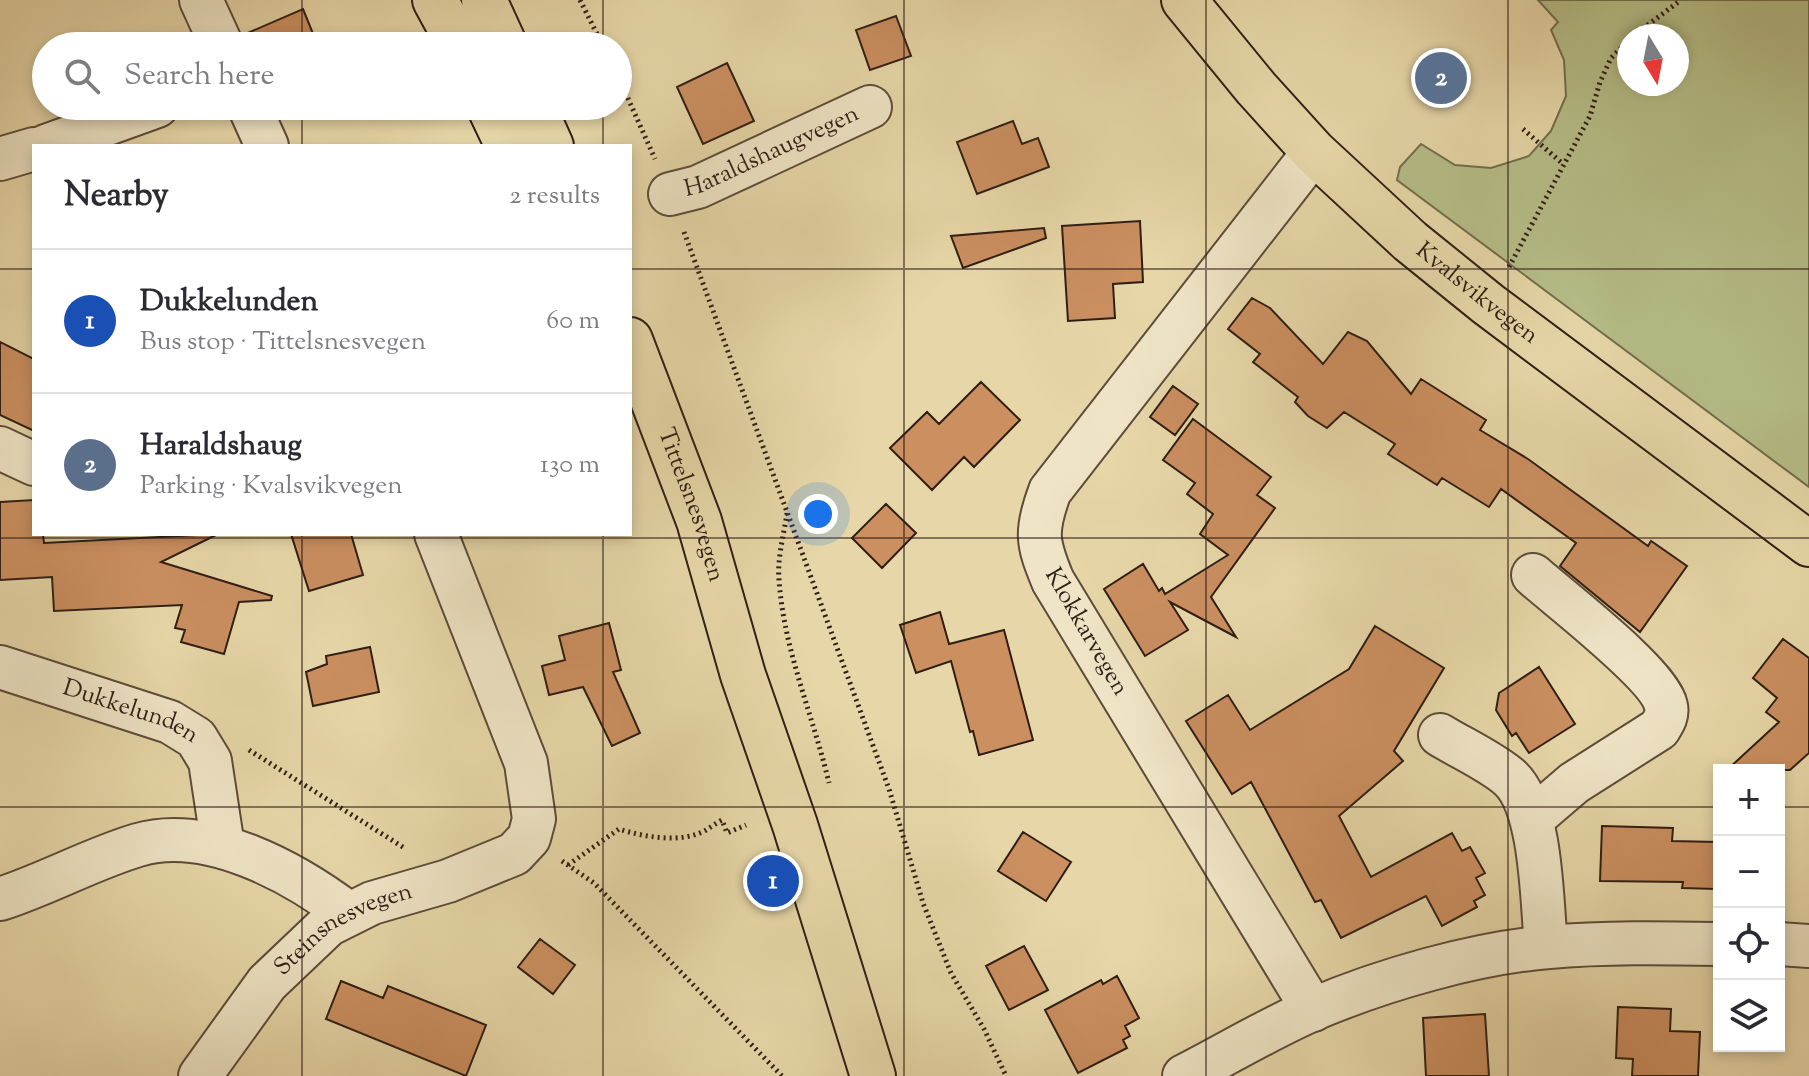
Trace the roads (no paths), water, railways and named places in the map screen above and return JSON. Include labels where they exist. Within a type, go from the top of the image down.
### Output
[{"type":"main road","points":[[435,0],[452,32]]},
{"type":"main road","points":[[484,0],[499,32]]},
{"type":"main road","name":"Kvalsvikvegen","points":[[1184,0],[1256,88],[1314,152],[1410,241],[1488,304],[1809,544]]},
{"type":"main road","points":[[496,120],[507,144]]},
{"type":"main road","points":[[539,120],[550,144]]},
{"type":"main road","name":"Tittelsnesvegen","points":[[632,345],[699,521],[743,675],[795,825],[873,1076]]},
{"type":"main road","name":"Tittelsnesvegen","points":[[632,422],[677,532],[743,675]]},
{"type":"street","points":[[201,0],[216,32]]},
{"type":"street","name":"Haraldshaugvegen","points":[[670,194],[698,187],[870,107]]},
{"type":"street","points":[[52,144],[118,120]]},
{"type":"street","points":[[255,120],[266,144]]},
{"type":"street","points":[[0,159],[32,150]]},
{"type":"street","name":"Klokkarvegen","points":[[1313,1010],[1053,581],[1039,548],[1040,517],[1050,491],[1314,152]]},
{"type":"street","points":[[0,448],[32,463]]},
{"type":"street","name":"Steinsnesvegen","points":[[200,1076],[267,983],[328,925],[372,903],[448,881],[501,860],[514,854],[529,838],[534,819],[526,763],[437,536]]},
{"type":"street","points":[[1532,819],[1574,783],[1659,729],[1666,717],[1666,704],[1658,689],[1626,655],[1533,575]]},
{"type":"street","name":"Dukkelunden","points":[[0,667],[170,722],[196,738],[210,761],[223,847]]},
{"type":"street","points":[[1440,735],[1510,778],[1522,794],[1532,819],[1546,947]]},
{"type":"street","points":[[0,899],[140,844],[176,840],[223,847],[273,865],[319,891],[349,914]]},
{"type":"street","points":[[1184,1076],[1313,1010],[1383,984],[1466,961],[1546,947],[1625,943],[1713,944]]},
{"type":"street","points":[[1785,944],[1809,946]]},
{"type":"place","name":"Haraldshaug","points":[[1441,78]]},
{"type":"place","name":"Dukkelunden","points":[[773,881]]}]
